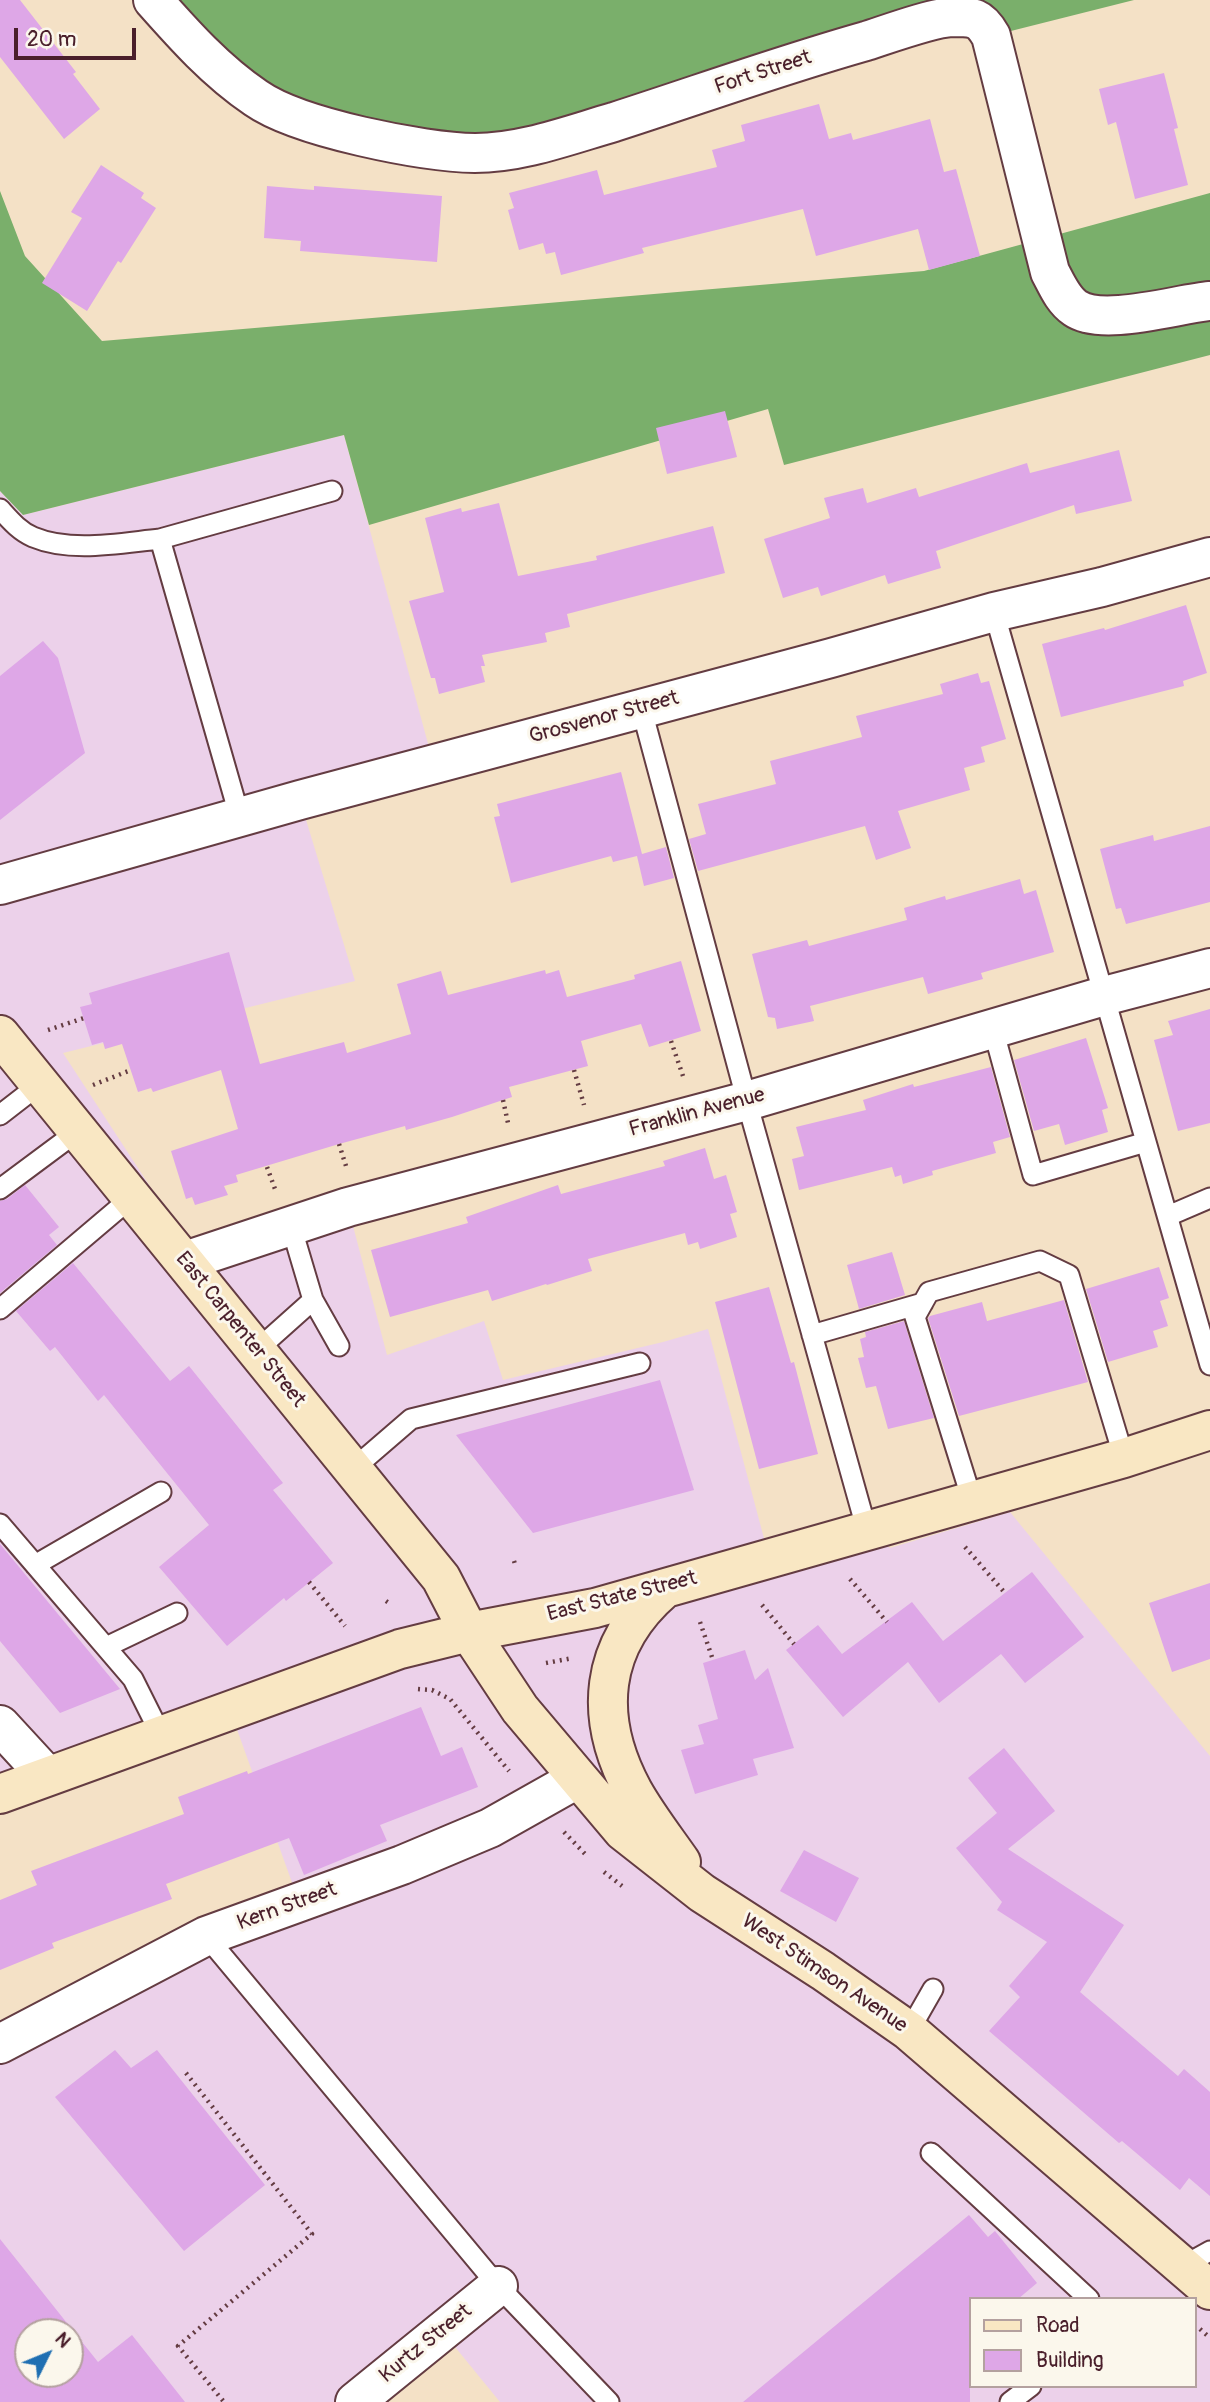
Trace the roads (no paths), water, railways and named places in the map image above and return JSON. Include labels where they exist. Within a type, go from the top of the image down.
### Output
[{"type":"main road","name":"East Carpenter Street","points":[[0,1035],[441,1578],[469,1632]]},
{"type":"main road","name":"East State Street","points":[[0,1794],[379,1656],[469,1632],[595,1608],[1124,1458],[1210,1430]]},
{"type":"main road","points":[[666,1587],[645,1606],[622,1640],[608,1684],[607,1707],[615,1746],[634,1792],[702,1893]]},
{"type":"main road","name":"West Stimson Avenue","points":[[469,1632],[520,1709],[623,1831],[702,1893],[823,1971],[909,2031],[1201,2269]]},
{"type":"street","name":"Fort Street","points":[[153,0],[203,56],[257,99],[295,118],[406,145],[477,153],[543,144],[845,47],[949,17],[971,18],[983,22],[991,36],[1050,272],[1073,307],[1083,313],[1106,317],[1210,301]]},
{"type":"street","name":"Grosvenor Street","points":[[0,885],[641,707],[1210,557]]},
{"type":"street","name":"Franklin Avenue","points":[[185,1261],[348,1208],[747,1101],[1104,996],[1210,968]]},
{"type":"street","points":[[0,1725],[47,1776]]},
{"type":"street","name":"Kern Street","points":[[0,2044],[206,1936],[402,1864],[490,1828],[578,1779]]},
{"type":"street","name":"Kurtz Street","points":[[355,2402],[498,2286]]},
{"type":"lane","points":[[0,509],[15,526],[32,537],[55,544],[102,544],[160,539],[331,491]]},
{"type":"lane","points":[[160,539],[240,818]]},
{"type":"lane","points":[[994,612],[1210,1365]]},
{"type":"lane","points":[[641,707],[867,1531]]},
{"type":"lane","points":[[993,1029],[1033,1175],[1146,1142]]},
{"type":"lane","points":[[0,1115],[40,1084]]},
{"type":"lane","points":[[0,1189],[78,1131]]},
{"type":"lane","points":[[0,1309],[132,1197]]},
{"type":"lane","points":[[1168,1216],[1210,1198]]},
{"type":"lane","points":[[291,1227],[313,1300],[339,1346]]},
{"type":"lane","points":[[972,1500],[915,1317],[929,1292],[1040,1261],[1069,1275],[1124,1458]]},
{"type":"lane","points":[[257,1350],[313,1300]]},
{"type":"lane","points":[[812,1335],[923,1303]]},
{"type":"lane","points":[[353,1469],[411,1419],[640,1363]]},
{"type":"lane","points":[[35,1565],[161,1492]]},
{"type":"lane","points":[[0,1524],[133,1679],[161,1735]]},
{"type":"lane","points":[[106,1647],[177,1613]]},
{"type":"lane","points":[[206,1936],[498,2286],[609,2402]]},
{"type":"lane","points":[[909,2031],[933,1989]]},
{"type":"lane","points":[[932,2153],[1086,2297]]},
{"type":"lane","points":[[1010,2402],[1028,2388]]}]
